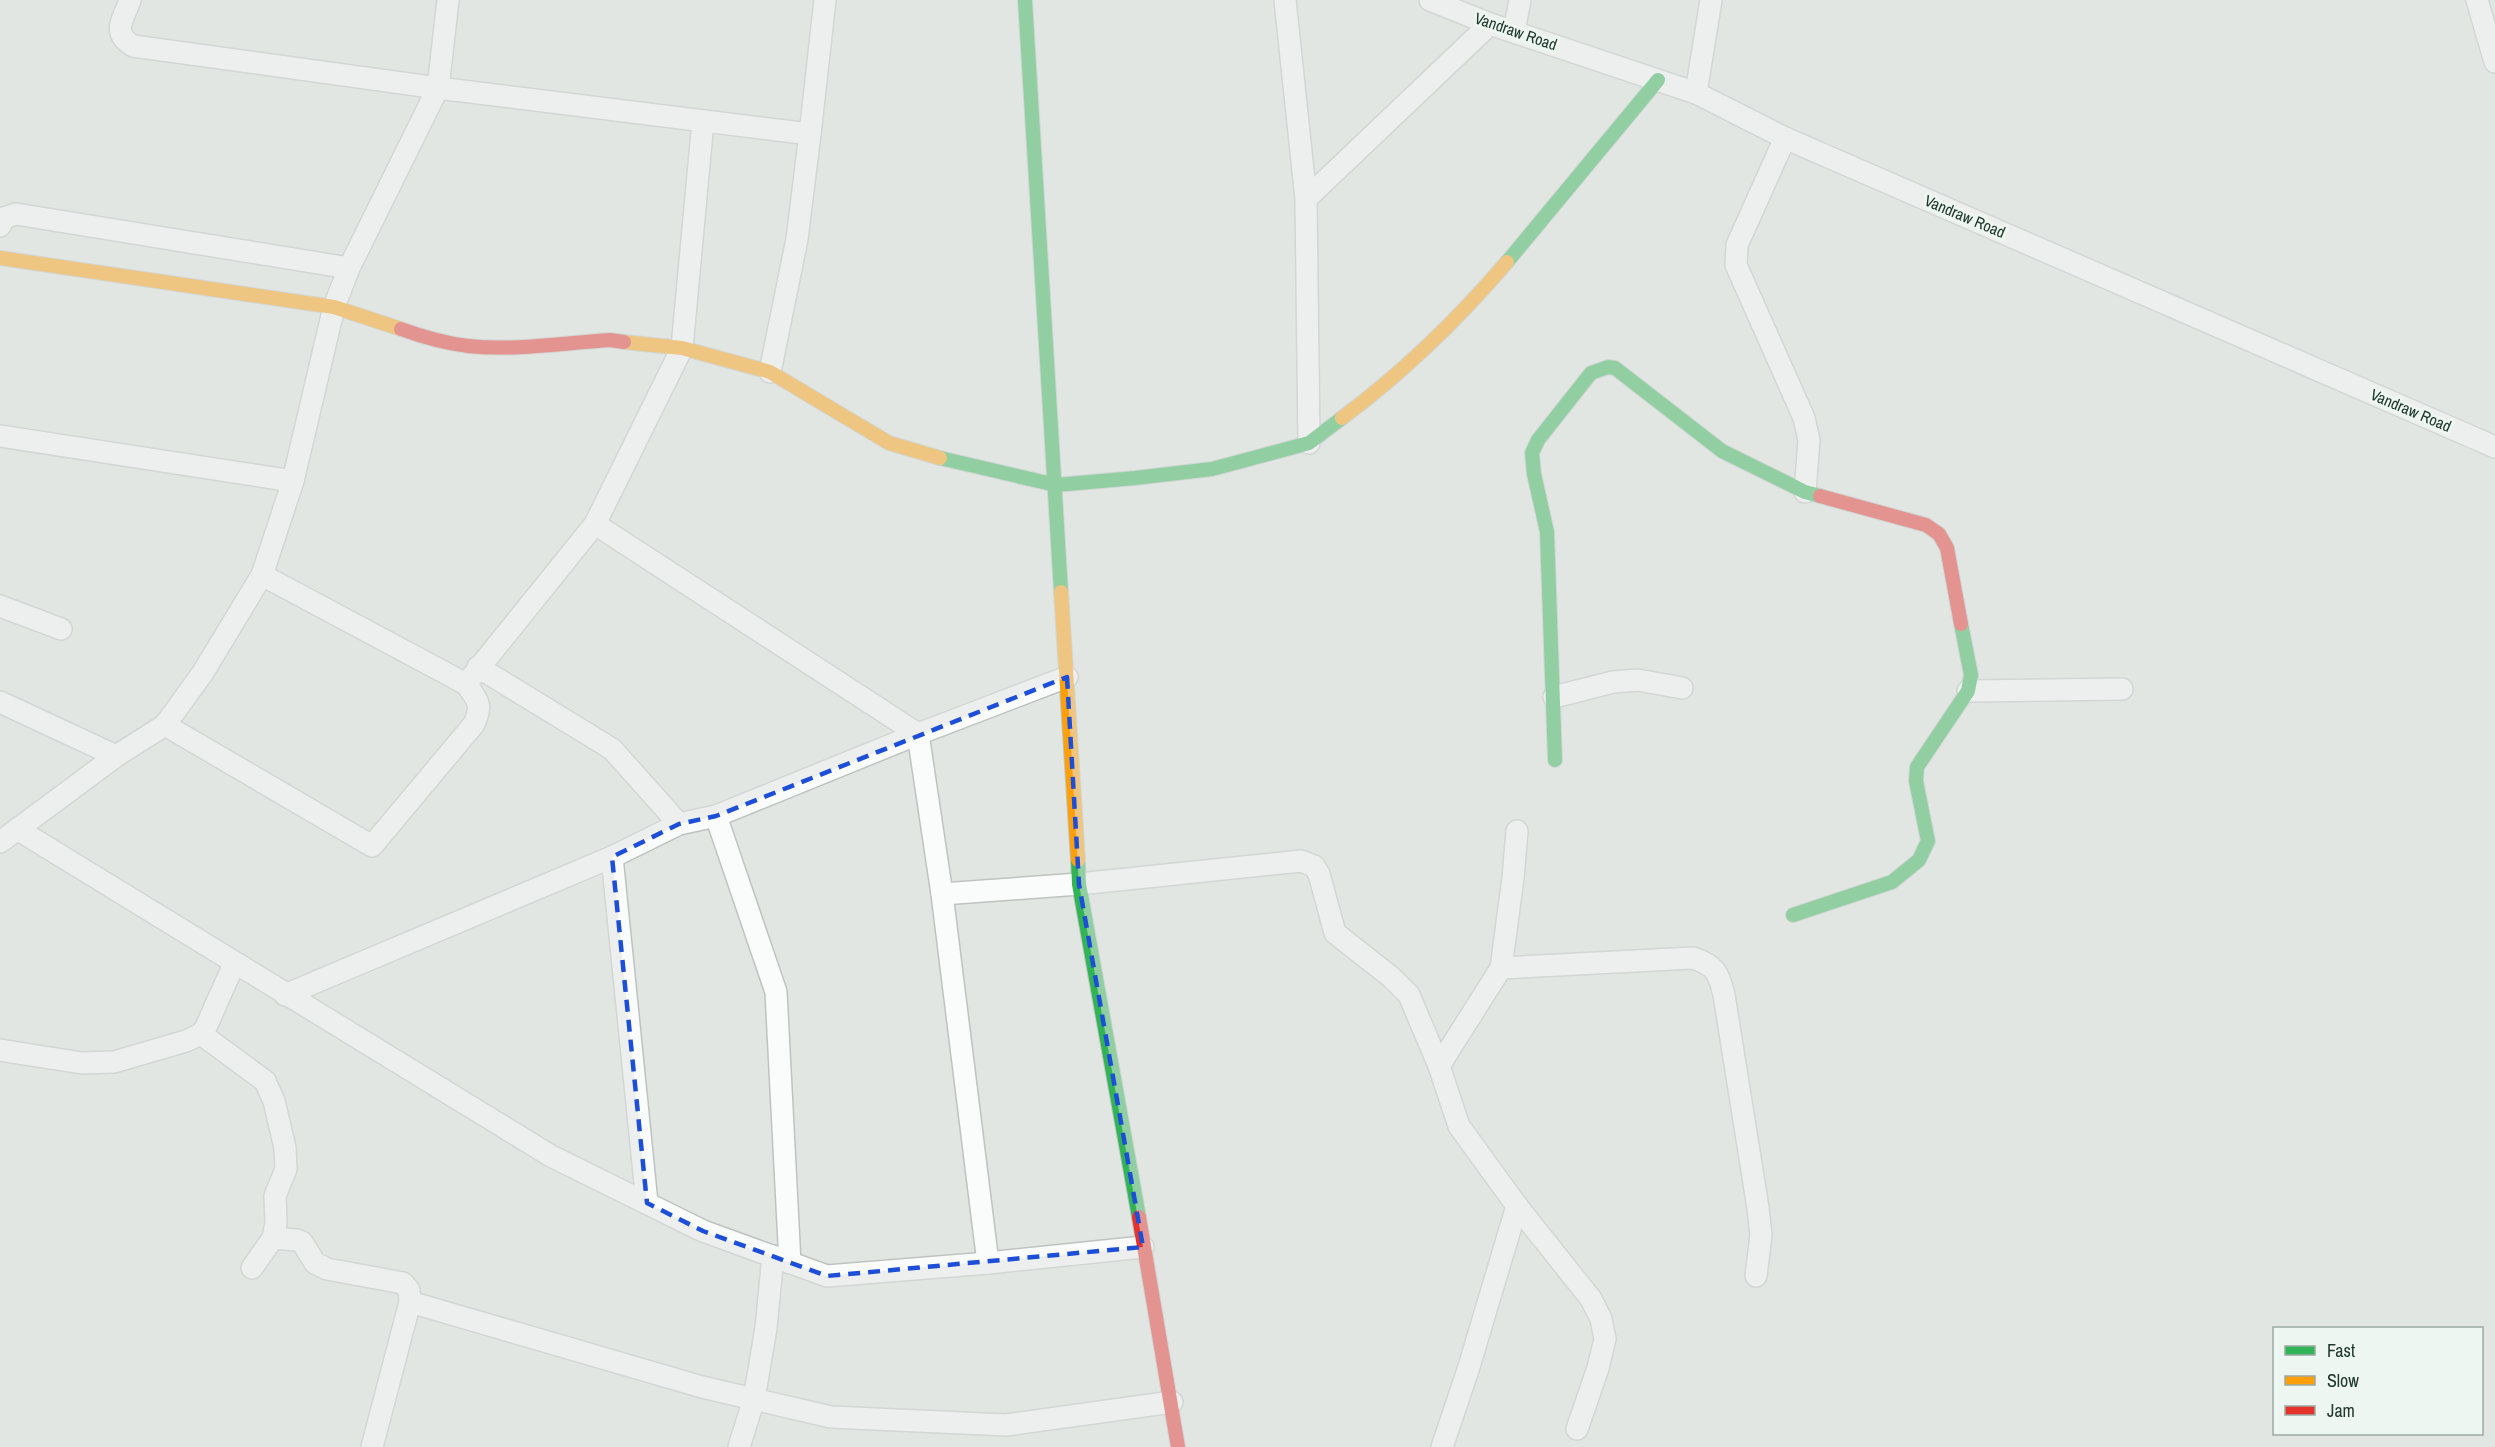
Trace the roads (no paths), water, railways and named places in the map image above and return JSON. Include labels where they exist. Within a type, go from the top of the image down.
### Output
[{"type":"street","points":[[130,0],[119,30],[122,39],[133,46],[438,88],[810,134]]},
{"type":"street","points":[[0,842],[116,756],[165,725],[202,674],[262,575],[293,481],[334,307],[350,268],[438,88],[448,0]]},
{"type":"street","points":[[770,372],[796,239],[825,0]]},
{"type":"street","points":[[1025,0],[1079,884],[1172,1402],[1178,1447]]},
{"type":"street","points":[[1285,0],[1306,199],[1309,443]]},
{"type":"street","points":[[1514,31],[1520,0]]},
{"type":"street","points":[[1696,93],[1711,0]]},
{"type":"street","points":[[2477,0],[2495,62]]},
{"type":"street","name":"Vandraw Road","points":[[1440,2],[1490,24],[1696,93],[1785,138],[2495,447]]},
{"type":"street","points":[[1306,199],[1490,24]]},
{"type":"street","points":[[0,258],[334,307],[429,339],[468,346],[504,347],[610,340],[682,348],[770,372],[889,443],[918,453],[1056,485],[1212,469],[1309,443],[1373,395],[1479,295],[1658,80]]},
{"type":"street","points":[[472,675],[595,524],[682,348],[703,121]]},
{"type":"street","points":[[1785,138],[1737,245],[1736,265],[1804,418],[1809,440],[1805,492]]},
{"type":"street","points":[[0,226],[4,218],[16,214],[350,268]]},
{"type":"street","points":[[1555,760],[1547,532],[1534,474],[1532,453],[1538,440],[1591,373],[1608,367],[1615,368],[1722,451],[1805,492],[1926,525],[1939,534],[1947,548],[1971,675],[1968,691],[1917,767],[1916,781],[1928,841],[1926,850],[1892,882],[1793,915]]},
{"type":"street","points":[[0,436],[293,481]]},
{"type":"street","points":[[595,524],[918,734],[942,894],[987,1263]]},
{"type":"street","points":[[262,575],[472,675],[612,749],[680,824]]},
{"type":"street","points":[[0,606],[61,629]]},
{"type":"street","points":[[165,725],[372,846],[474,724],[480,711],[472,675]]},
{"type":"street","points":[[285,995],[612,857],[680,824],[716,816],[918,734],[1067,677]]},
{"type":"street","points":[[1554,697],[1613,682],[1638,680],[1682,688]]},
{"type":"street","points":[[1968,691],[2122,689]]},
{"type":"street","points":[[0,702],[116,756]]},
{"type":"street","points":[[716,816],[776,992],[782,1259],[766,1328],[754,1399],[739,1447]]},
{"type":"street","points":[[17,829],[234,964],[551,1156],[703,1231],[827,1276],[1143,1247]]},
{"type":"street","points":[[1439,1066],[1500,968],[1513,878],[1517,831]]},
{"type":"street","points":[[612,857],[647,1203]]},
{"type":"street","points":[[942,894],[1079,884],[1307,862],[1314,867],[1319,874],[1335,933],[1391,976],[1409,995],[1439,1066],[1460,1126],[1517,1206],[1591,1299],[1601,1319],[1605,1339],[1599,1368],[1577,1429]]},
{"type":"street","points":[[1500,968],[1693,958],[1712,966],[1720,978],[1724,995],[1758,1208],[1761,1235],[1756,1276]]},
{"type":"street","points":[[0,1050],[95,1064],[114,1062],[186,1041],[201,1034],[206,1027],[234,964]]},
{"type":"street","points":[[201,1034],[265,1080],[270,1088],[287,1160],[286,1169],[275,1196],[276,1223],[273,1238],[252,1268]]},
{"type":"street","points":[[1442,1447],[1468,1370],[1517,1206]]},
{"type":"street","points":[[273,1238],[302,1242],[315,1263],[327,1269],[403,1283],[409,1290],[410,1302],[372,1447]]},
{"type":"street","points":[[410,1302],[702,1387],[831,1417],[1006,1425],[1172,1402]]}]
